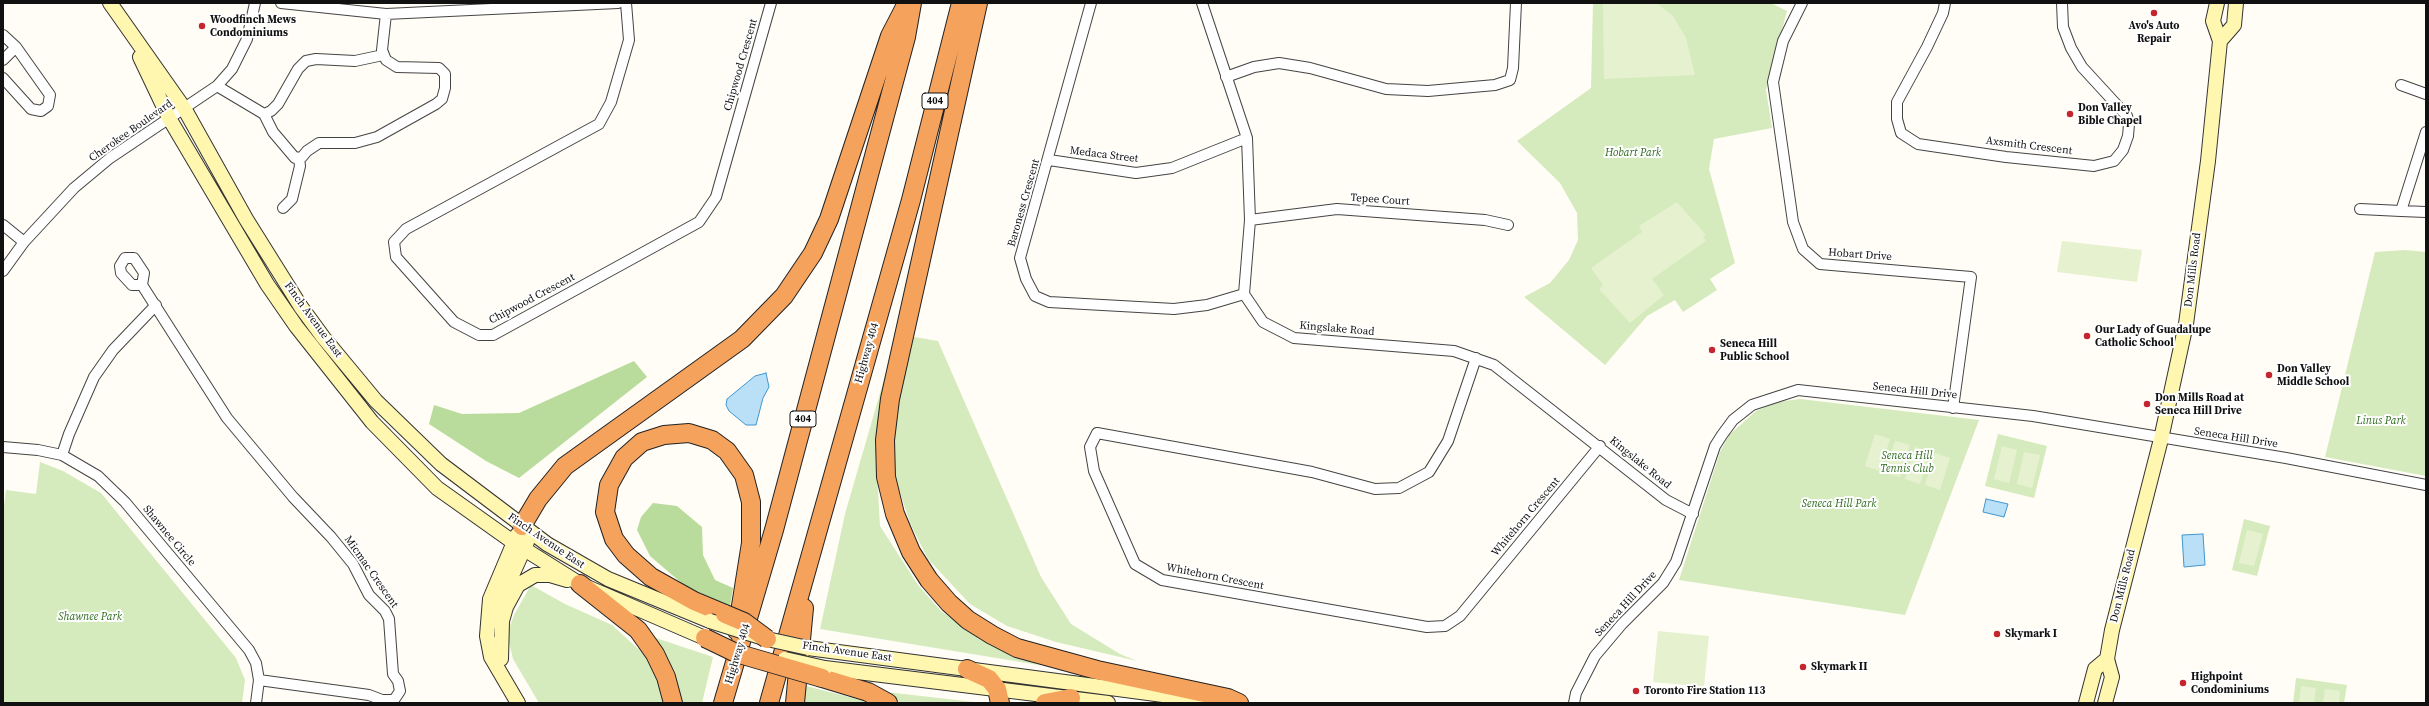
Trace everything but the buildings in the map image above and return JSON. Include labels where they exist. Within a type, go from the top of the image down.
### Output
[{"type":"highway","points":[[527,529],[538,499],[566,466],[742,339],[784,296],[813,253],[829,219],[890,36],[907,3]]},
{"type":"highway","name":"Highway 404","points":[[723,703],[733,666],[752,609],[774,530],[874,156],[912,3]]},
{"type":"highway","name":"Highway 404","points":[[769,703],[911,200],[961,3]]},
{"type":"highway","points":[[978,3],[890,399],[885,440],[886,477],[895,514],[911,552],[929,580],[949,603],[968,620],[992,635],[1017,648],[1090,668],[1228,698],[1239,703]]},
{"type":"highway","points":[[733,666],[740,601],[751,543],[751,502],[744,475],[727,451],[712,440],[689,433],[664,434],[642,442],[624,458],[609,485],[605,512],[614,539],[626,555],[651,577],[694,601],[713,624],[736,653],[824,673],[868,692],[888,703]]},
{"type":"highway","points":[[795,703],[808,561]]},
{"type":"highway","points":[[580,584],[638,630],[661,666],[673,703]]},
{"type":"highway","points":[[713,624],[744,622],[767,639]]},
{"type":"highway","points":[[967,669],[989,679],[998,696]]},
{"type":"highway","points":[[1045,703],[1071,698]]},
{"type":"main road","name":"Finch Avenue East","points":[[110,3],[184,108],[218,172],[268,255],[323,337],[376,402],[441,464],[527,529],[582,565],[608,579],[713,624]]},
{"type":"main road","name":"Don Mills Road","points":[[2105,703],[2112,677],[2107,659],[2125,576],[2161,439],[2186,324],[2208,161],[2220,41],[2214,21],[2217,3]]},
{"type":"main road","points":[[2220,41],[2234,25],[2236,3]]},
{"type":"main road","name":"Finch Avenue East","points":[[127,29],[169,118],[267,284],[296,326],[372,422],[437,488],[519,546],[580,584],[713,624]]},
{"type":"main road","points":[[518,703],[491,657],[486,636],[487,618],[492,592],[519,546],[527,529]]},
{"type":"main road","points":[[504,678],[496,633],[499,604],[519,546]]},
{"type":"main road","points":[[501,659],[502,621],[506,607],[518,585],[535,575],[550,575],[580,584]]},
{"type":"main road","name":"Finch Avenue East","points":[[767,639],[823,651],[967,669],[1212,703]]},
{"type":"main road","points":[[2086,703],[2095,669],[2107,659]]},
{"type":"main road","name":"Finch Avenue East","points":[[824,673],[998,696],[1071,698],[1108,703]]},
{"type":"street","name":"Cherokee Boulevard","points":[[3,271],[24,242],[74,188],[110,158],[217,86],[232,69],[247,39],[255,3]]},
{"type":"street","points":[[281,3],[386,14],[618,3]]},
{"type":"street","name":"Chipwood Crescent","points":[[626,3],[629,40],[611,102],[599,124],[406,229],[394,242],[396,257],[454,322],[479,335],[493,335],[700,222],[716,197],[771,3]]},
{"type":"street","name":"Baroness Crescent","points":[[1091,3],[1049,160],[1020,258],[1026,279],[1035,296],[1048,302],[1174,309],[1207,305],[1244,294]]},
{"type":"street","points":[[1202,3],[1247,138],[1250,220],[1244,294]]},
{"type":"street","points":[[1226,77],[1254,68],[1279,63],[1310,68],[1386,89],[1428,91],[1495,85],[1510,80],[1514,68],[1516,3]]},
{"type":"street","name":"Hobart Drive","points":[[1802,3],[1783,41],[1773,82],[1793,222],[1803,249],[1820,264],[1971,277],[1965,306],[1953,408]]},
{"type":"street","name":"Axsmith Crescent","points":[[1945,3],[1943,13],[1927,47],[1897,102],[1896,119],[1901,133],[1918,144],[2006,156],[2094,166],[2114,161],[2122,150],[2128,136],[2129,124],[2127,116],[2082,67],[2071,48],[2063,27],[2062,3]]},
{"type":"street","points":[[299,158],[319,143],[355,143],[377,137],[429,109],[442,99],[445,77],[439,68],[397,67],[388,62],[383,55],[386,14]]},
{"type":"street","points":[[3,35],[16,47],[50,95],[48,106],[41,111],[31,109],[3,78]]},
{"type":"street","points":[[3,60],[16,47]]},
{"type":"street","points":[[264,114],[271,112],[278,104],[298,69],[306,61],[316,59],[355,61],[383,55]]},
{"type":"street","points":[[2401,85],[2426,94]]},
{"type":"street","points":[[217,86],[264,114],[276,137],[292,156],[299,158]]},
{"type":"street","points":[[2401,211],[2426,132]]},
{"type":"street","name":"Medaca Street","points":[[1049,160],[1136,173],[1172,168],[1247,138]]},
{"type":"street","points":[[283,208],[292,199],[300,166],[299,158]]},
{"type":"street","name":"Tepee Court","points":[[1250,220],[1337,209],[1485,220],[1508,225]]},
{"type":"street","points":[[2360,209],[2426,212]]},
{"type":"street","points":[[3,225],[24,242]]},
{"type":"street","name":"Micmac Crescent","points":[[142,285],[227,418],[292,497],[331,537],[353,564],[369,595],[385,612],[389,619],[393,674],[398,681],[400,691],[394,700],[382,700],[369,695],[259,680]]},
{"type":"street","name":"Kingslake Road","points":[[1244,294],[1263,322],[1294,338],[1454,351],[1494,365],[1600,446],[1666,500],[1693,514]]},
{"type":"street","points":[[62,455],[69,434],[94,377],[113,350],[156,305]]},
{"type":"street","name":"Whitehorn Crescent","points":[[1476,358],[1448,441],[1429,472],[1400,488],[1375,489],[1312,472],[1097,433],[1090,447],[1094,471],[1135,564],[1162,580],[1427,627],[1446,626],[1460,616],[1600,446]]},
{"type":"street","name":"Seneca Hill Drive","points":[[1574,703],[1576,692],[1595,656],[1622,624],[1663,583],[1676,562],[1693,514],[1714,446],[1734,420],[1752,405],[1798,390],[2033,416],[2161,439],[2286,458],[2426,485]]},
{"type":"street","name":"Shawnee Circle","points":[[3,447],[38,450],[62,455],[98,476],[125,502],[249,650],[256,663],[259,680],[256,703]]},
{"type":"green space","name":"Hobart Park","points":[[1593,3],[1771,3],[1787,11],[1766,90],[1772,128],[1714,139],[1709,169],[1735,263],[1710,279],[1717,290],[1683,312],[1675,300],[1647,316],[1605,365],[1524,297],[1550,283],[1569,260],[1578,240],[1577,213],[1560,183],[1517,141],[1591,88]]},
{"type":"green space","points":[[1603,3],[1658,4],[1673,16],[1686,38],[1695,75],[1604,79]]},
{"type":"green space","points":[[1677,202],[1706,235],[1703,237],[1706,241],[1652,279],[1664,295],[1630,323],[1599,289],[1603,285],[1591,268],[1642,232],[1639,226]]},
{"type":"green space","points":[[2062,241],[2142,250],[2137,282],[2057,272]]},
{"type":"green space","name":"Linus Park","points":[[2405,250],[2426,252],[2426,476],[2325,457],[2375,252]]},
{"type":"green space","points":[[909,336],[938,341],[1041,577],[1071,624],[1120,654],[1137,661],[1056,642],[1007,626],[970,604],[928,559],[910,523],[896,480],[893,432]]},
{"type":"green space","points":[[634,361],[647,377],[519,478],[486,461],[429,424],[434,405],[462,414],[519,413]]},
{"type":"green space","points":[[889,362],[892,364],[876,457],[880,526],[918,585],[941,611],[982,641],[1039,665],[820,629],[845,514]]},
{"type":"green space","name":"Seneca Hill Park","points":[[1800,399],[1979,420],[1905,615],[1679,580],[1720,452],[1729,435],[1756,411],[1777,402]]},
{"type":"green space","points":[[1875,434],[1890,439],[1880,471],[1865,466]]},
{"type":"green space","points":[[1998,434],[2047,446],[2034,498],[1985,486]]},
{"type":"green space","points":[[1895,441],[1910,445],[1900,477],[1885,473]]},
{"type":"green space","points":[[2002,446],[2017,450],[2009,483],[1994,479]]},
{"type":"green space","points":[[1915,447],[1930,452],[1920,484],[1905,479]]},
{"type":"green space","points":[[2024,452],[2040,455],[2032,488],[2017,484]]},
{"type":"green space","points":[[1935,453],[1950,458],[1940,490],[1925,485]]},
{"type":"green space","name":"Shawnee Park","points":[[40,462],[63,471],[101,493],[236,658],[245,680],[242,703],[3,703],[3,513],[6,490],[36,494]]},
{"type":"green space","points":[[653,503],[677,506],[702,527],[703,555],[715,580],[733,588],[730,606],[685,586],[650,556],[637,530],[641,517]]},
{"type":"green space","points":[[2244,519],[2270,526],[2257,576],[2232,570]]},
{"type":"green space","points":[[2247,530],[2263,534],[2254,566],[2239,563]]},
{"type":"green space","points":[[531,585],[565,604],[612,625],[648,658],[662,679],[664,703],[539,703],[513,659],[507,634],[514,615]]},
{"type":"green space","points":[[1658,631],[1709,636],[1704,687],[1653,682]]},
{"type":"green space","points":[[653,637],[713,657],[702,703],[681,703]]},
{"type":"green space","points":[[2296,678],[2347,685],[2344,703],[2293,703]]},
{"type":"green space","points":[[806,686],[873,703],[802,703]]},
{"type":"green space","points":[[2301,686],[2316,688],[2314,703],[2299,703]]},
{"type":"green space","points":[[2325,689],[2340,691],[2339,703],[2323,703]]},
{"type":"green space","points":[[877,691],[983,703],[902,703]]},
{"type":"water","points":[[766,373],[769,387],[763,398],[756,425],[746,425],[729,411],[726,405],[727,399],[755,376]]},
{"type":"water","points":[[1986,499],[2008,504],[2004,517],[1983,512]]},
{"type":"water","points":[[2203,534],[2205,565],[2184,567],[2182,535]]},
{"type":"place","name":"Avo's Auto Repair","points":[[2154,13]]},
{"type":"place","name":"Woodfinch Mews Condominiums","points":[[202,26]]},
{"type":"place","name":"Don Valley Bible Chapel","points":[[2070,114]]},
{"type":"place","name":"Our Lady of Guadalupe Catholic School","points":[[2087,336]]},
{"type":"place","name":"Seneca Hill Public School","points":[[1712,350]]},
{"type":"place","name":"Don Valley Middle School","points":[[2269,375]]},
{"type":"place","name":"Don Mills Road at Seneca Hill Drive","points":[[2147,404]]},
{"type":"place","name":"Skymark I","points":[[1997,634]]},
{"type":"place","name":"Skymark II","points":[[1803,667]]},
{"type":"place","name":"Highpoint Condominiums","points":[[2183,683]]},
{"type":"place","name":"Toronto Fire Station 113","points":[[1636,691]]},
{"type":"park label","name":"Seneca Hill Tennis Club","points":[[1907,462]]}]
